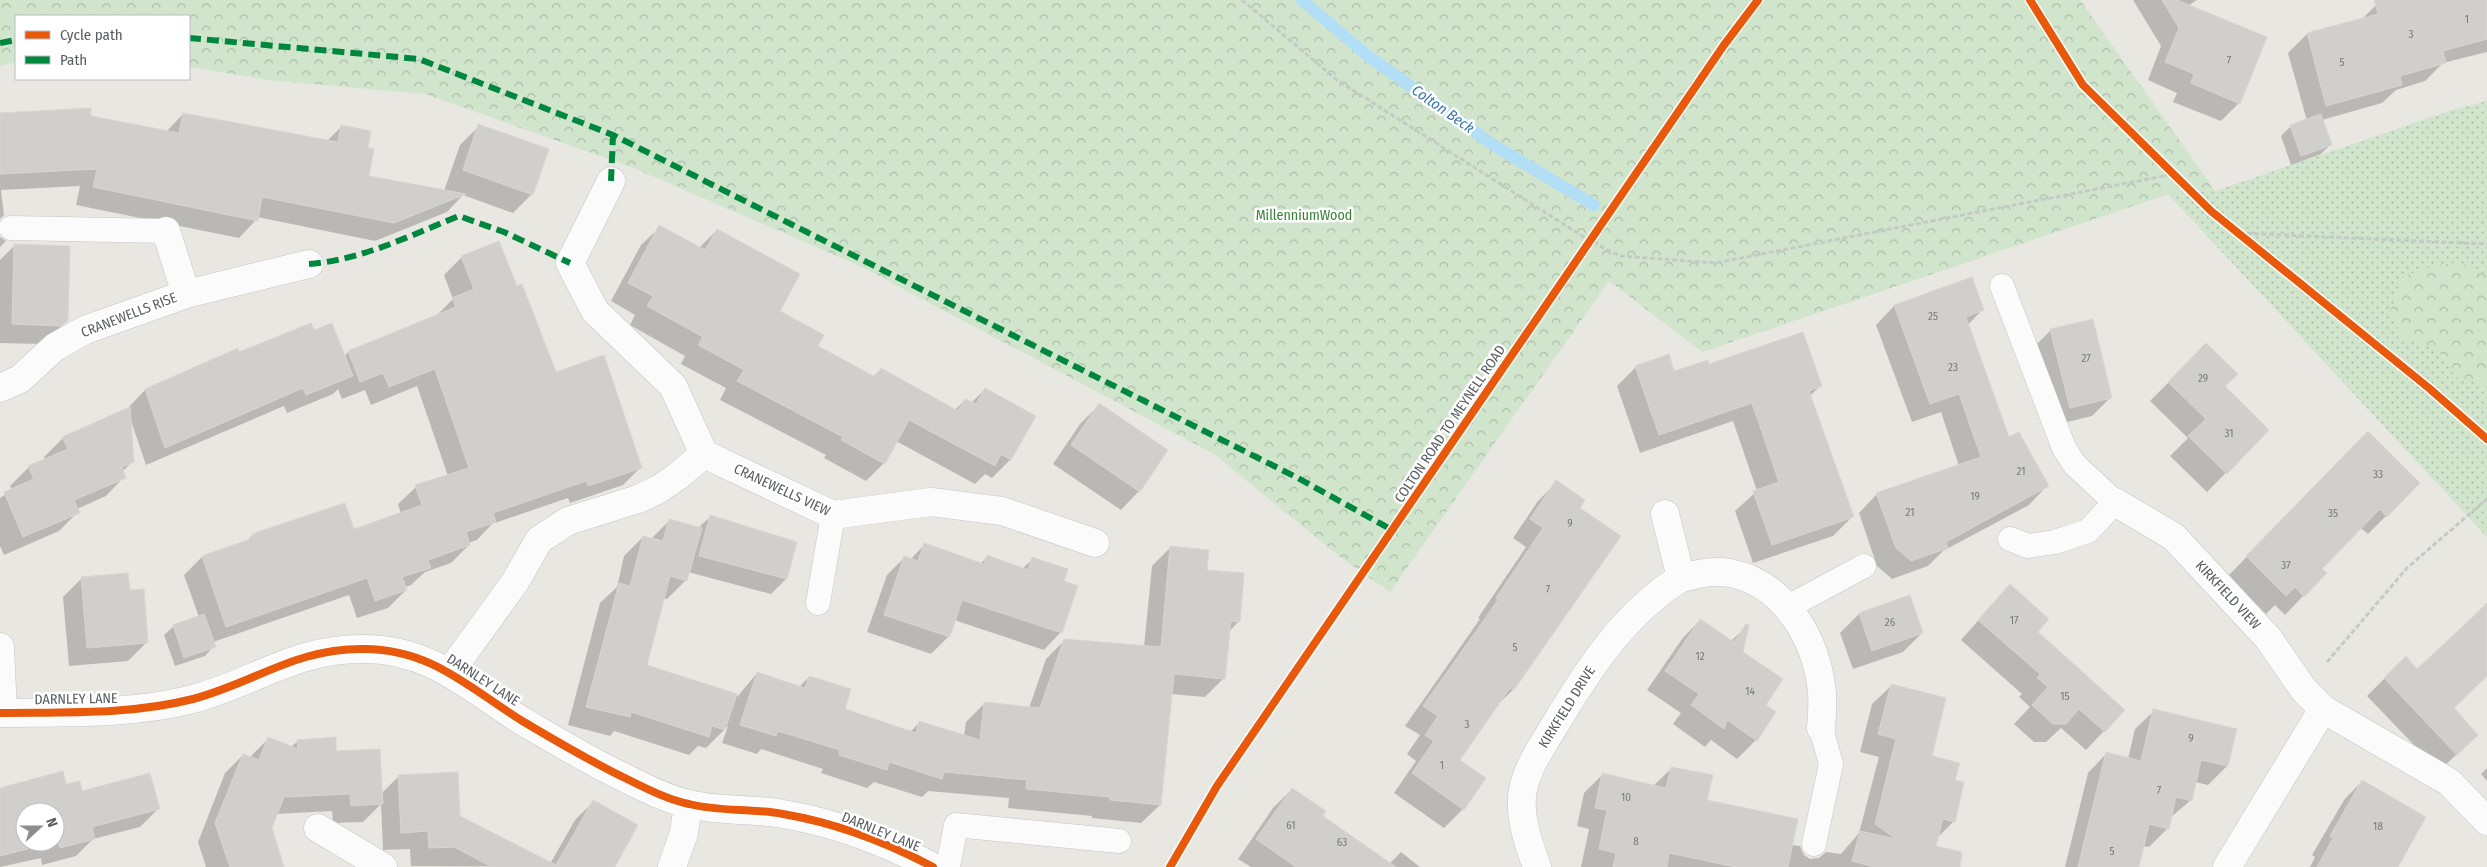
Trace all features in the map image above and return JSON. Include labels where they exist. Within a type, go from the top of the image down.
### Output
[{"type":"street","points":[[450,672],[516,582],[539,540],[568,521],[638,499],[659,489],[704,454],[673,386],[595,311],[570,263],[611,181]]},
{"type":"street","name":"CRANEWELLS RISE","points":[[166,230],[186,294]]},
{"type":"street","name":"CRANEWELLS RISE","points":[[0,388],[20,378],[55,347],[85,330],[186,294],[309,264]]},
{"type":"street","name":"CRANEWELLS VIEW","points":[[704,454],[833,515],[930,502],[1002,511],[1095,543]]},
{"type":"street","name":"KIRKFIELD VIEW","points":[[2115,502],[2174,537],[2268,638],[2304,690],[2323,709],[2450,782],[2487,821]]},
{"type":"street","points":[[1664,514],[1681,578]]},
{"type":"street","name":"KIRKFIELD DRIVE","points":[[1537,867],[1524,823],[1522,798],[1527,772],[1585,674],[1618,634],[1660,591],[1681,578],[1706,572],[1731,573],[1754,582],[1784,601],[1803,629],[1816,661],[1822,694],[1821,728]]},
{"type":"street","points":[[0,647],[1,713]]},
{"type":"street","name":"DARNLEY LANE","points":[[1,713],[137,710],[167,706],[226,688],[300,658],[338,649],[396,652],[424,660],[450,672],[523,721],[576,752],[629,780],[688,804],[782,813],[848,829],[919,863]]},
{"type":"street","points":[[2227,867],[2323,709]]},
{"type":"street","points":[[672,867],[684,833],[688,804]]},
{"type":"street","points":[[318,828],[383,867]]},
{"type":"lane","points":[[11,228],[166,230]]},
{"type":"lane","points":[[2002,286],[2064,448],[2075,465],[2115,502],[2088,531],[2055,542],[2028,546],[2010,539]]},
{"type":"lane","points":[[818,603],[833,515]]},
{"type":"lane","points":[[1788,607],[1864,566]]},
{"type":"lane","points":[[1814,844],[1831,764],[1821,728]]},
{"type":"lane","points":[[948,867],[956,825],[1119,841]]},
{"type":"path","points":[[1242,0],[1338,80],[1590,241],[1620,256],[1715,263],[2177,178]]},
{"type":"path","points":[[2167,168],[2177,178]]},
{"type":"path","points":[[2232,228],[2246,240]]},
{"type":"path","points":[[1585,249],[1596,233]]},
{"type":"path","points":[[2239,234],[2487,244]]},
{"type":"path","points":[[2304,690],[2406,568],[2487,499]]},
{"type":"green space","name":"MillenniumWood","points":[[0,0],[2080,0],[2215,191],[2168,194],[1702,352],[1609,281],[1390,592],[1340,557],[1214,454],[862,267],[634,168],[425,94],[268,80],[190,67],[190,15],[15,15],[15,62],[0,66]]},
{"type":"green space","points":[[1758,0],[2080,0],[2215,191],[2452,110],[2487,101],[2487,537],[2168,194],[1702,352]]},
{"type":"green space","points":[[2459,262],[2487,275],[2487,385],[2457,378],[2437,349],[2403,339],[2390,312],[2402,277],[2426,268]]},
{"type":"building","points":[[2162,0],[2177,0],[2267,37],[2240,104],[2191,83],[2194,74],[2165,62],[2179,28]]},
{"type":"building","points":[[2374,0],[2487,0],[2487,39],[2443,51],[2446,63],[2400,76],[2402,85],[2326,106],[2307,33],[2378,14]]},
{"type":"building","points":[[91,108],[91,116],[179,133],[183,113],[338,142],[341,125],[371,131],[368,148],[374,149],[369,176],[466,194],[394,223],[262,197],[258,221],[93,187],[97,169],[0,174],[0,113]]},
{"type":"building","points":[[2321,114],[2332,145],[2301,156],[2290,125]]},
{"type":"building","points":[[478,124],[549,149],[533,195],[463,170]]},
{"type":"building","points":[[659,225],[705,250],[717,229],[800,274],[780,311],[824,335],[818,346],[875,377],[881,368],[958,411],[965,399],[976,404],[985,388],[1036,416],[1011,460],[1001,454],[995,466],[909,420],[885,464],[841,440],[843,437],[737,381],[744,370],[698,345],[703,337],[647,306],[653,296],[628,283]]},
{"type":"building","points":[[499,241],[517,286],[522,284],[556,372],[604,355],[642,468],[588,486],[586,481],[493,513],[496,522],[466,532],[470,545],[428,560],[431,568],[402,577],[407,590],[375,601],[367,578],[226,627],[202,556],[253,538],[252,534],[345,503],[354,529],[422,505],[415,485],[469,468],[435,369],[389,387],[383,373],[360,382],[348,351],[456,307],[452,298],[474,289],[461,256]]},
{"type":"building","points":[[14,244],[70,246],[68,321],[61,326],[12,324]]},
{"type":"building","points":[[1972,277],[1984,310],[1966,317],[2009,437],[2019,432],[2049,486],[1946,542],[1948,548],[1911,561],[1896,548],[1876,493],[1981,457],[1959,394],[1930,404],[1894,305]]},
{"type":"building","points":[[2093,319],[2112,398],[2070,408],[2050,329]]},
{"type":"building","points":[[311,323],[314,330],[332,323],[353,376],[306,395],[303,388],[165,448],[145,389],[238,348],[239,352]]},
{"type":"building","points":[[1803,332],[1822,386],[1809,391],[1854,517],[1772,545],[1753,491],[1779,482],[1752,403],[1659,435],[1635,366],[1669,354],[1674,371],[1708,360],[1709,364]]},
{"type":"building","points":[[2206,343],[2238,374],[2225,386],[2269,430],[2227,474],[2188,436],[2206,419],[2168,382]]},
{"type":"building","points":[[1099,403],[1168,450],[1140,492],[1071,445]]},
{"type":"building","points":[[130,407],[134,462],[122,467],[126,478],[74,500],[80,513],[23,537],[4,492],[34,479],[28,466],[68,449],[62,437]]},
{"type":"building","points":[[2368,431],[2420,483],[2387,517],[2380,509],[2322,569],[2327,573],[2304,597],[2295,587],[2286,596],[2246,556]]},
{"type":"building","points":[[1556,480],[1585,500],[1580,508],[1621,536],[1514,690],[1510,688],[1460,760],[1486,778],[1464,810],[1412,773],[1434,741],[1425,735],[1438,716],[1423,706],[1498,600],[1496,598],[1543,528],[1530,519]]},
{"type":"building","points":[[710,515],[797,542],[787,579],[699,556]]},
{"type":"building","points":[[669,519],[702,528],[687,581],[670,576],[647,665],[737,694],[725,730],[712,726],[709,737],[631,712],[630,717],[586,707],[619,583],[630,586],[643,536],[663,541]]},
{"type":"building","points":[[924,543],[984,564],[987,555],[1028,570],[1032,557],[1068,569],[1064,581],[1078,586],[1062,633],[962,600],[950,637],[884,615],[904,556],[918,561]]},
{"type":"building","points":[[1170,546],[1209,550],[1207,570],[1244,573],[1240,622],[1231,621],[1225,679],[1174,674],[1161,805],[1110,800],[1110,797],[1026,789],[1027,780],[944,772],[942,779],[889,762],[887,770],[839,755],[840,750],[778,731],[776,736],[740,725],[757,672],[805,688],[809,676],[851,689],[845,709],[916,733],[919,721],[980,740],[984,702],[1040,708],[1064,639],[1161,647]]},
{"type":"building","points":[[128,573],[130,590],[144,589],[148,643],[87,648],[81,577]]},
{"type":"building","points":[[2010,584],[2049,619],[2038,632],[2125,710],[2105,732],[2079,709],[2066,724],[2053,724],[2032,705],[2048,687],[2037,678],[2040,674],[1978,620]]},
{"type":"building","points":[[1910,595],[1923,633],[1872,651],[1859,613]]},
{"type":"building","points":[[2487,604],[2487,676],[2454,708],[2478,735],[2457,755],[2384,678],[2406,656],[2417,669]]},
{"type":"building","points":[[204,614],[216,647],[184,658],[173,625]]},
{"type":"building","points":[[1700,619],[1734,642],[1746,624],[1749,625],[1743,652],[1783,679],[1766,705],[1776,712],[1757,741],[1727,720],[1724,729],[1691,705],[1699,694],[1665,671]]},
{"type":"building","points":[[1891,684],[1946,698],[1932,756],[1960,763],[1955,780],[1964,782],[1955,822],[1943,819],[1936,846],[1962,852],[1960,867],[1875,867],[1852,861],[1860,831],[1896,839],[1875,824],[1896,739],[1878,734]]},
{"type":"building","points":[[2153,709],[2237,729],[2228,766],[2201,760],[2192,801],[2176,797],[2169,829],[2149,824],[2139,867],[2078,867],[2106,752],[2141,761]]},
{"type":"building","points":[[268,737],[298,749],[297,740],[336,737],[336,751],[380,749],[383,804],[351,806],[350,794],[284,797],[272,828],[284,867],[230,867],[215,823],[243,754],[259,760]]},
{"type":"building","points":[[1671,767],[1713,775],[1707,800],[1798,819],[1788,867],[1736,867],[1669,853],[1667,867],[1613,867],[1616,853],[1599,849],[1607,810],[1595,808],[1602,773],[1666,788]]},
{"type":"building","points":[[63,771],[66,784],[80,781],[82,791],[150,773],[160,809],[92,827],[95,839],[65,847],[65,802],[15,802],[15,852],[0,856],[0,788]]},
{"type":"building","points":[[458,772],[460,816],[556,865],[593,800],[638,825],[615,867],[492,867],[454,847],[429,848],[428,831],[401,833],[398,775]]},
{"type":"building","points":[[2362,780],[2426,817],[2398,867],[2317,867],[2333,838],[2330,836]]},
{"type":"building","points":[[1292,788],[1326,811],[1323,816],[1396,867],[1296,867],[1256,839]]},
{"type":"waterway","name":"Colton Beck","points":[[1302,0],[1368,56],[1495,146],[1594,205]]},
{"type":"marked path","points":[[190,38],[419,59],[613,135],[1298,478],[1392,530]]},
{"type":"marked path","points":[[0,43],[15,40]]},
{"type":"marked path","points":[[611,181],[613,135]]},
{"type":"marked path","points":[[309,264],[329,262],[367,252],[459,216],[504,232],[570,263]]},
{"type":"cycle path","name":"COLTON ROAD TO MEYNELL ROAD","points":[[1170,867],[1217,786],[1724,45],[1758,0]]},
{"type":"cycle path","points":[[2030,0],[2083,85],[2211,211],[2430,389],[2487,439]]},
{"type":"cycle path","points":[[0,713],[97,712],[145,708],[193,699],[216,692],[277,667],[317,654],[340,650],[388,651],[430,663],[468,684],[524,722],[563,745],[666,797],[701,806],[771,812],[803,818],[860,834],[897,849],[933,867]]}]
